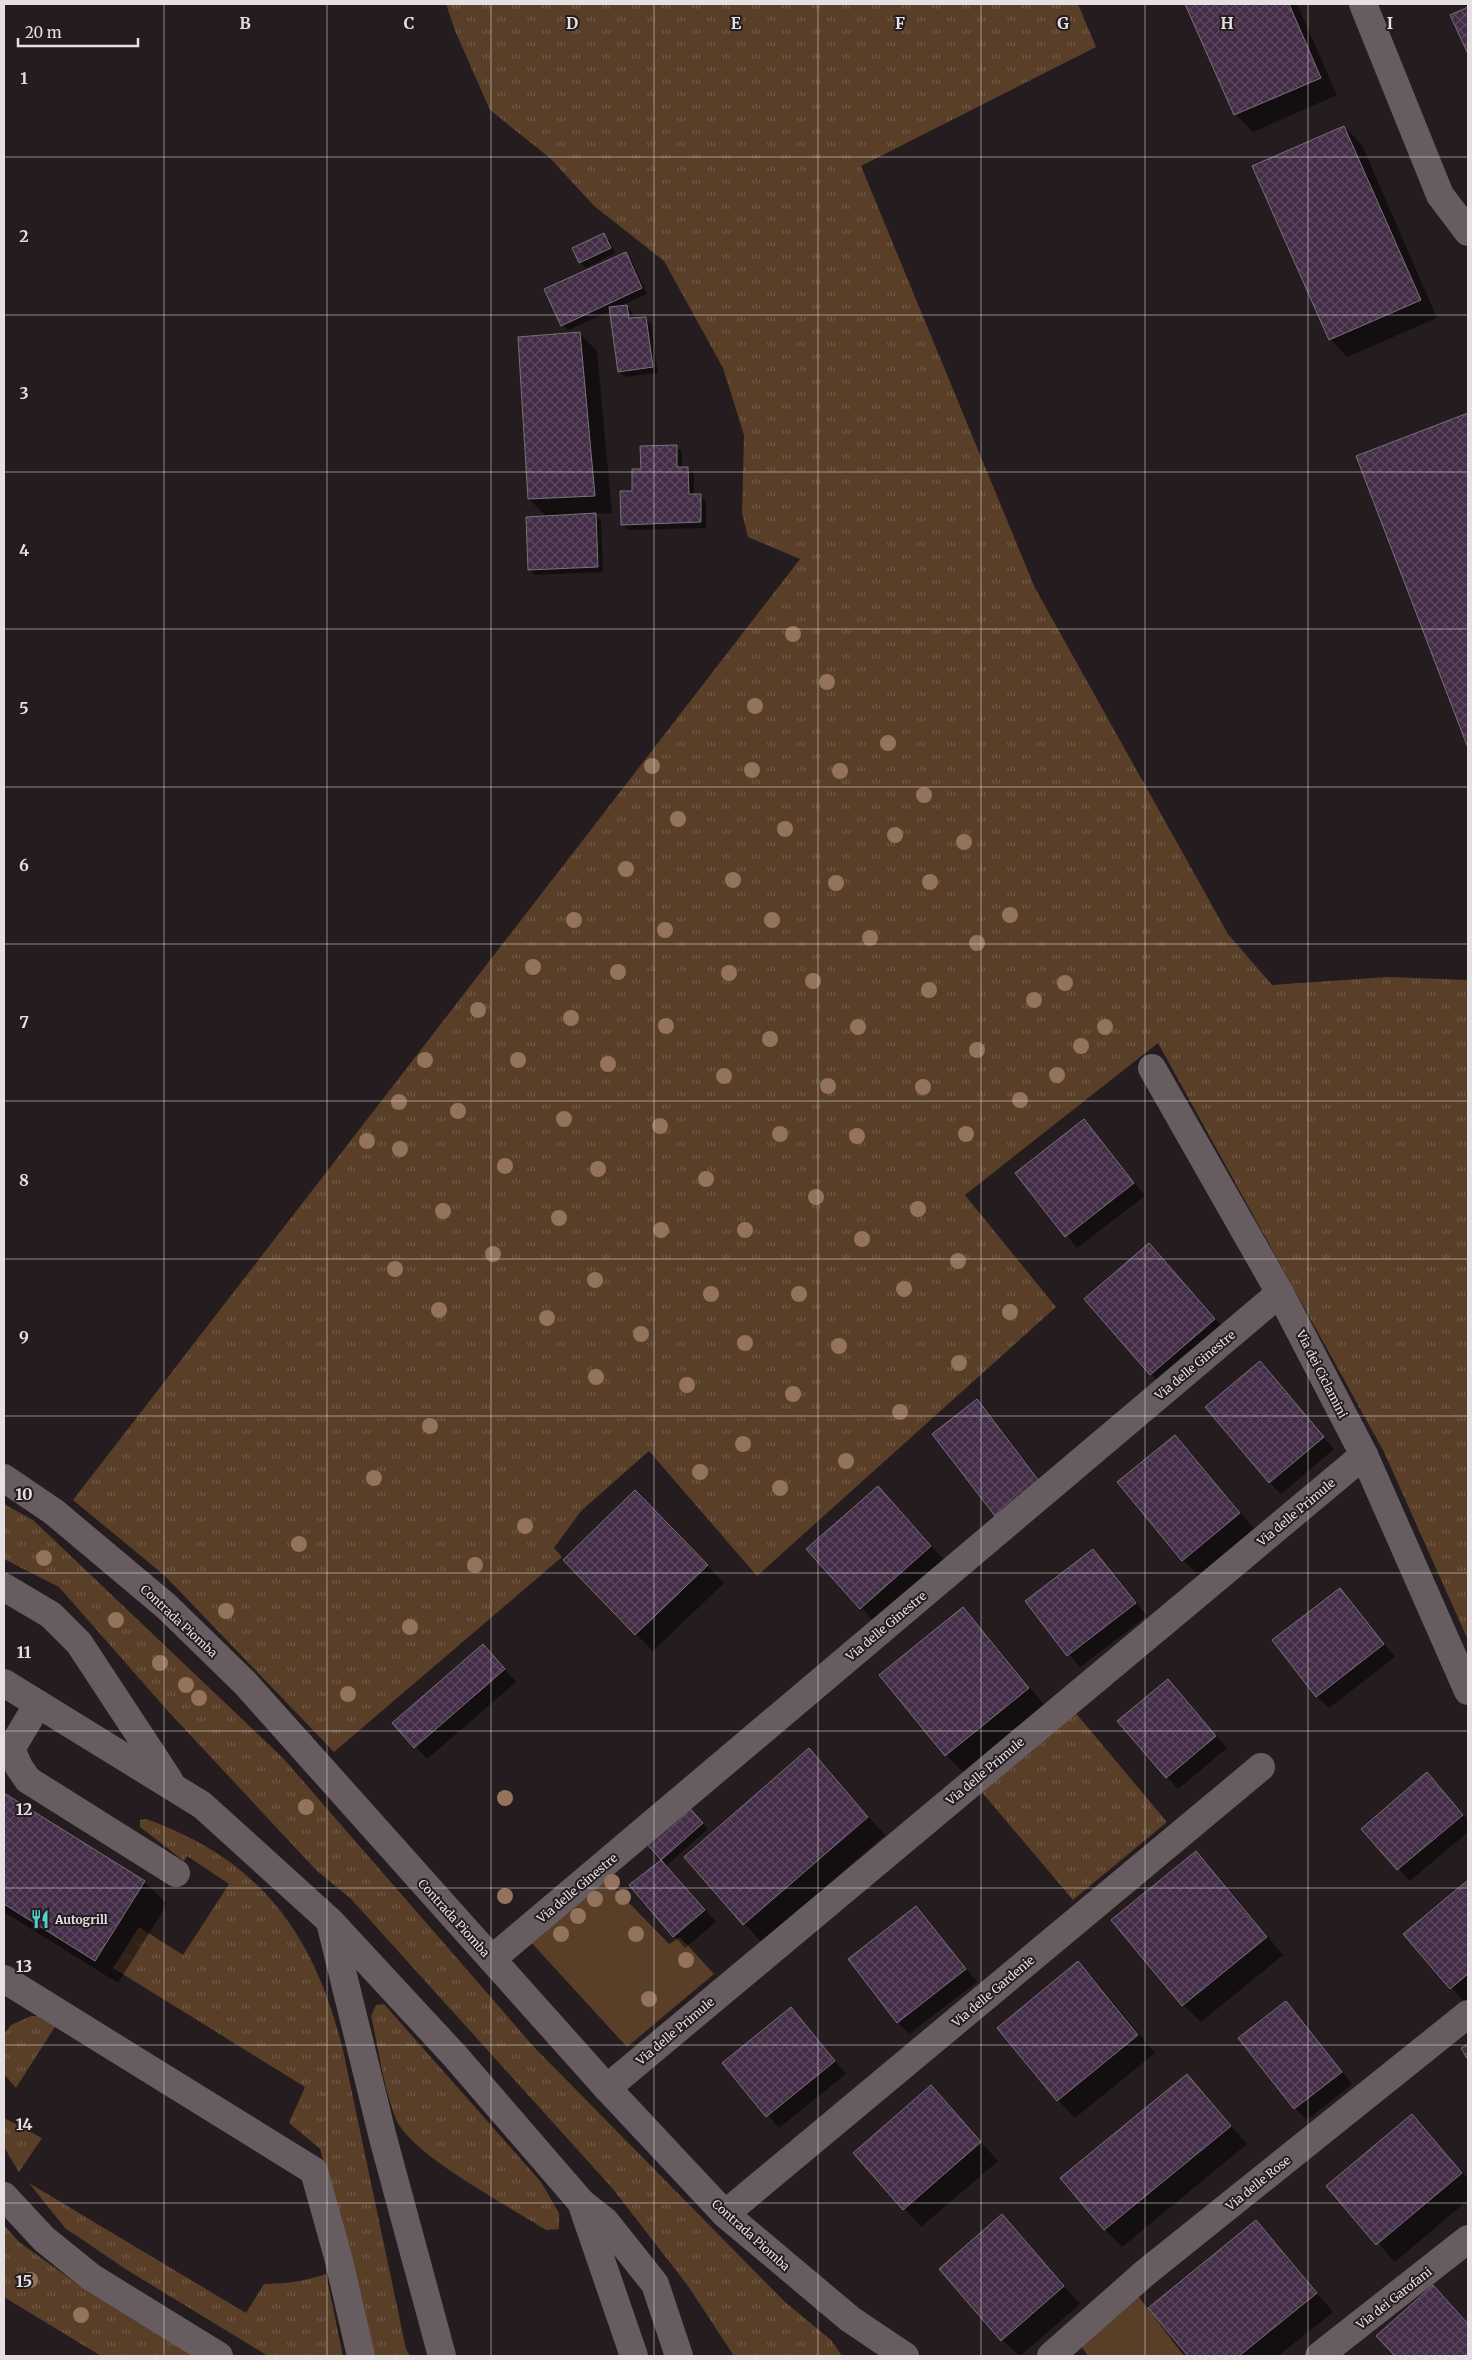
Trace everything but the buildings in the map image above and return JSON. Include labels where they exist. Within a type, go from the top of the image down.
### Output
[{"type":"street","points":[[1363,4],[1440,195],[1468,232]]},
{"type":"street","name":"Via dei Ciclamini","points":[[1152,1068],[1280,1293],[1364,1455],[1468,1691]]},
{"type":"street","name":"Via delle Ginestre","points":[[492,1960],[1280,1293]]},
{"type":"street","name":"Via delle Primule","points":[[607,2088],[1364,1455]]},
{"type":"street","name":"Contrada Piomba","points":[[4,1478],[54,1512],[166,1606],[245,1684],[607,2088],[725,2214],[850,2319],[905,2356]]},
{"type":"street","points":[[4,1587],[51,1615],[79,1643],[172,1786]]},
{"type":"street","points":[[4,1684],[202,1805],[330,1921],[455,2056],[581,2202],[606,2222],[655,2284],[679,2356]]},
{"type":"street","points":[[38,1704],[12,1749],[19,1767],[28,1780],[176,1873]]},
{"type":"street","name":"Via delle Gardenie","points":[[725,2214],[1261,1767]]},
{"type":"street","points":[[330,1921],[383,2138],[442,2356]]},
{"type":"street","points":[[4,1979],[314,2171],[338,2257],[361,2356]]},
{"type":"street","name":"Via delle Rose","points":[[1051,2356],[1145,2273],[1468,2014]]},
{"type":"street","points":[[4,2196],[44,2239],[91,2277],[219,2356]]},
{"type":"street","points":[[581,2202],[634,2356]]},
{"type":"street","name":"Via dei Garofani","points":[[1319,2356],[1468,2239]]},
{"type":"green space","points":[[446,4],[1078,4],[1096,47],[861,166],[1035,588],[1228,934],[1272,985],[1388,977],[1468,980],[1468,1640],[1384,1452],[1158,1043],[965,1195],[1056,1307],[757,1576],[649,1451],[581,1511],[554,1548],[562,1557],[334,1752],[164,1575],[73,1500],[800,559],[748,537],[742,513],[744,435],[723,368],[664,261],[594,206],[550,158],[490,110],[456,33]]},
{"type":"green space","points":[[4,1504],[33,1520],[283,1758],[534,2047],[785,2302],[831,2340],[842,2356],[734,2356],[688,2286],[613,2189],[351,1899],[317,1871],[166,1709],[59,1587],[4,1559]]},
{"type":"green space","points":[[1074,1711],[1167,1822],[1073,1900],[980,1790]]},
{"type":"green space","points":[[146,1819],[186,1836],[221,1856],[251,1880],[277,1906],[298,1937],[316,1971],[331,2008],[343,2050],[406,2349],[410,2356],[374,2356],[320,2149],[289,2123],[305,2087],[113,1968],[139,1927],[183,1955],[229,1884],[187,1856],[184,1861],[140,1827],[140,1820]]},
{"type":"green space","points":[[604,1877],[669,1944],[680,1937],[714,1974],[627,2047],[528,1939]]},
{"type":"green space","points":[[384,2004],[541,2182],[559,2213],[559,2229],[547,2230],[541,2227],[461,2178],[420,2148],[405,2133],[396,2119],[388,2094],[371,2016],[376,2005]]},
{"type":"green space","points":[[31,2016],[41,2016],[58,2022],[16,2088],[5,2075],[4,2034],[11,2025]]},
{"type":"green space","points":[[4,2118],[42,2138],[19,2172],[4,2147]]},
{"type":"green space","points":[[29,2183],[246,2313],[264,2284],[295,2282],[326,2274],[343,2356],[268,2356],[127,2270],[65,2228]]},
{"type":"green space","points":[[4,2225],[19,2242],[90,2293],[194,2356],[101,2356],[4,2297]]},
{"type":"green space","points":[[1139,2297],[1184,2356],[1088,2356],[1079,2343]]},
{"type":"place","name":"Autogrill","points":[[40,1919]]}]
